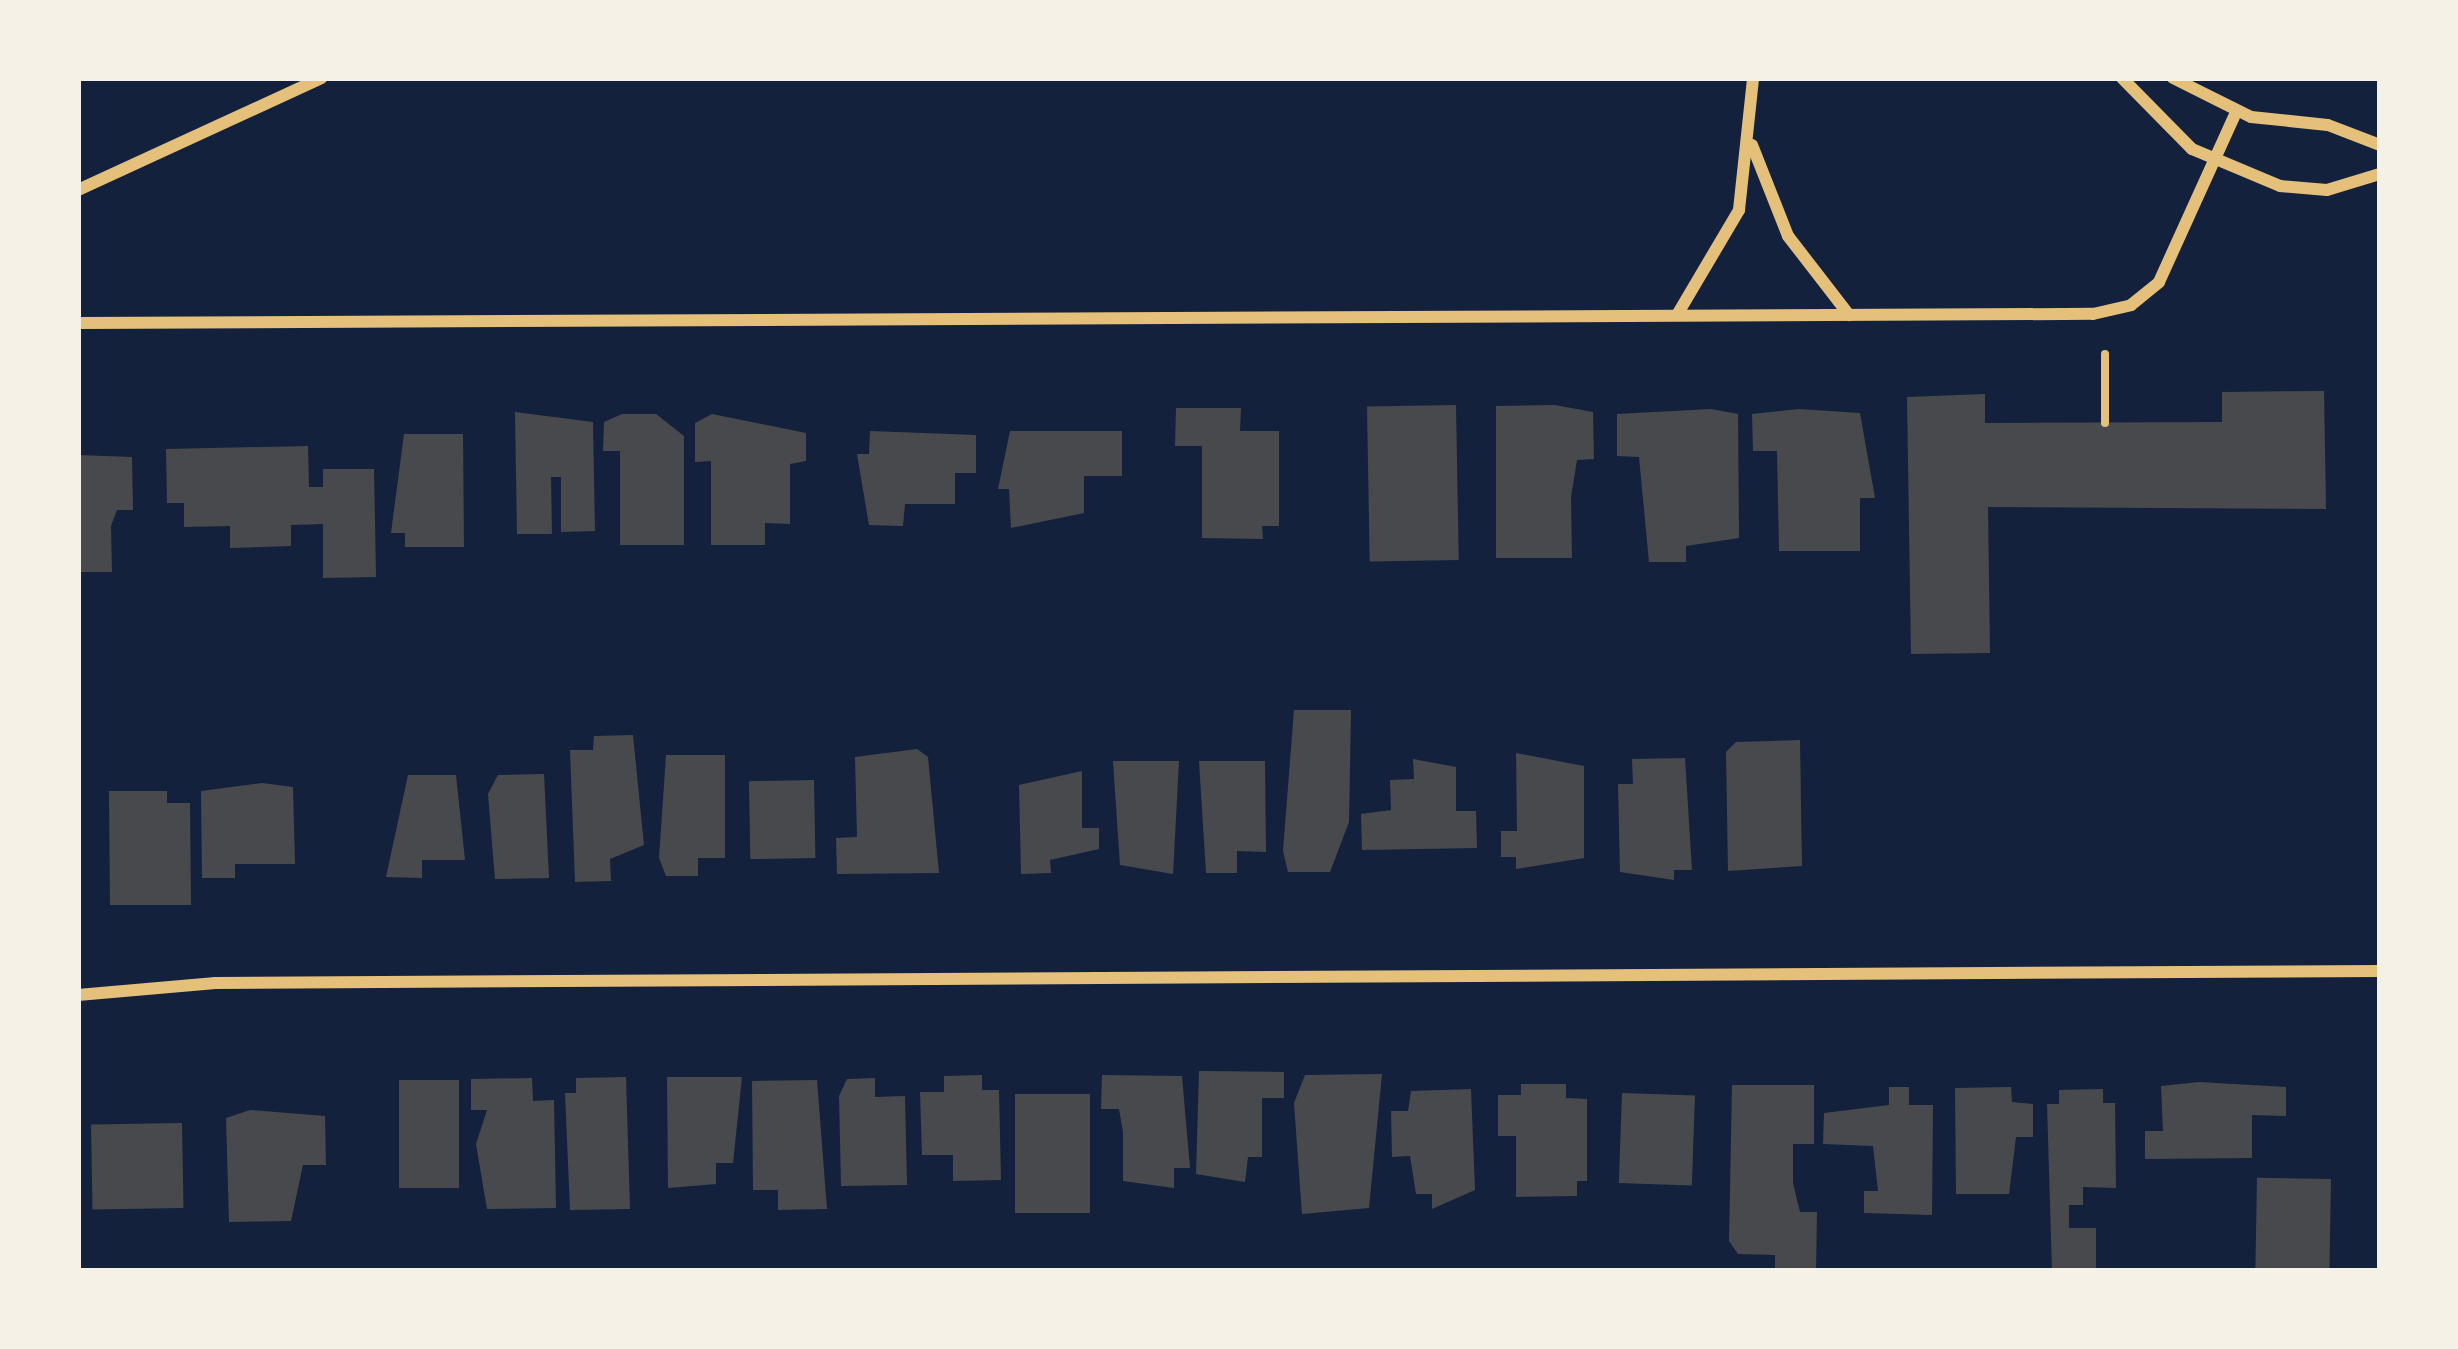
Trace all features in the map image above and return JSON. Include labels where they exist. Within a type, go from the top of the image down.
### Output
[{"type":"street","points":[[78,190],[322,78]]},
{"type":"street","points":[[1677,315],[1728,239],[1752,144],[1753,78]]},
{"type":"street","points":[[2122,78],[2192,148],[2219,160],[2326,190],[2380,174]]},
{"type":"street","points":[[2174,78],[2236,112],[2380,145]]},
{"type":"street","points":[[78,323],[1849,315],[2131,305],[2159,282],[2219,160],[2236,112]]},
{"type":"street","points":[[1752,144],[1788,236],[1849,315]]},
{"type":"street","points":[[78,995],[215,983],[2380,970]]},
{"type":"path","points":[[2105,353],[2105,423]]},
{"type":"building","points":[[2324,391],[2326,509],[1988,507],[1990,653],[1911,654],[1907,397],[1985,394],[1985,423],[2222,422],[2222,392]]},
{"type":"building","points":[[1456,405],[1459,560],[1370,562],[1367,407]]},
{"type":"building","points":[[1555,405],[1593,412],[1594,459],[1577,460],[1571,497],[1572,558],[1496,558],[1496,406]]},
{"type":"building","points":[[1176,408],[1241,408],[1240,431],[1279,431],[1279,526],[1262,526],[1263,539],[1202,538],[1202,446],[1175,446]]},
{"type":"building","points":[[1711,409],[1738,414],[1739,538],[1686,546],[1686,562],[1649,562],[1639,457],[1617,456],[1617,414]]},
{"type":"building","points":[[1799,409],[1860,413],[1875,498],[1860,498],[1860,551],[1779,551],[1777,451],[1753,451],[1752,414]]},
{"type":"building","points":[[515,412],[593,422],[595,531],[561,532],[561,477],[551,477],[552,534],[517,534]]},
{"type":"building","points":[[622,414],[656,414],[684,436],[684,545],[620,545],[620,451],[603,451],[604,422]]},
{"type":"building","points":[[712,414],[806,433],[806,461],[790,464],[790,524],[765,523],[765,545],[711,545],[711,461],[695,462],[695,423]]},
{"type":"building","points":[[870,431],[976,435],[976,473],[955,473],[955,504],[905,504],[903,526],[869,525],[857,454],[869,454]]},
{"type":"building","points":[[1010,431],[1122,431],[1122,476],[1084,476],[1084,513],[1011,528],[1009,489],[998,489]]},
{"type":"building","points":[[404,434],[463,434],[464,547],[405,547],[405,533],[391,533]]},
{"type":"building","points":[[308,446],[309,487],[323,487],[323,469],[374,469],[376,577],[323,578],[323,524],[291,525],[291,546],[230,548],[230,526],[184,527],[184,503],[167,503],[166,449]]},
{"type":"building","points":[[78,455],[132,457],[133,510],[117,510],[111,526],[112,572],[78,572]]},
{"type":"building","points":[[1294,710],[1351,710],[1349,822],[1330,872],[1288,872],[1283,851]]},
{"type":"building","points":[[633,735],[644,845],[610,859],[611,881],[575,882],[570,750],[593,750],[594,736]]},
{"type":"building","points":[[1800,740],[1802,866],[1728,871],[1726,752],[1736,742]]},
{"type":"building","points":[[917,749],[928,757],[939,873],[837,874],[836,838],[857,837],[855,757]]},
{"type":"building","points":[[1516,753],[1584,766],[1584,858],[1516,869],[1516,857],[1501,857],[1501,831],[1517,831]]},
{"type":"building","points":[[666,755],[725,755],[725,858],[698,858],[698,876],[666,876],[659,858]]},
{"type":"building","points":[[1685,758],[1692,870],[1674,870],[1674,880],[1620,872],[1618,784],[1633,784],[1632,759]]},
{"type":"building","points":[[1413,759],[1456,767],[1456,811],[1476,811],[1477,848],[1362,850],[1361,814],[1391,810],[1390,780],[1414,779]]},
{"type":"building","points":[[1113,761],[1179,761],[1173,874],[1120,865]]},
{"type":"building","points":[[1199,761],[1265,761],[1266,852],[1237,851],[1237,873],[1206,873]]},
{"type":"building","points":[[1082,771],[1082,828],[1099,828],[1099,849],[1050,860],[1051,873],[1021,874],[1019,785]]},
{"type":"building","points":[[544,774],[549,878],[495,879],[488,794],[498,775]]},
{"type":"building","points":[[408,775],[456,775],[465,860],[422,860],[422,878],[386,877]]},
{"type":"building","points":[[814,780],[815,858],[750,859],[749,781]]},
{"type":"building","points":[[262,783],[293,787],[295,864],[235,864],[235,878],[202,878],[201,791]]},
{"type":"building","points":[[109,791],[167,791],[167,803],[190,803],[191,905],[110,905]]},
{"type":"building","points":[[1199,1071],[1284,1072],[1284,1098],[1262,1098],[1262,1157],[1248,1157],[1245,1182],[1196,1174]]},
{"type":"building","points":[[1382,1074],[1369,1208],[1302,1214],[1294,1103],[1305,1075]]},
{"type":"building","points":[[982,1075],[982,1090],[999,1090],[1001,1180],[953,1181],[953,1155],[922,1155],[920,1092],[944,1092],[944,1076]]},
{"type":"building","points":[[1102,1075],[1182,1076],[1190,1168],[1174,1168],[1174,1188],[1123,1181],[1119,1109],[1101,1109]]},
{"type":"building","points":[[626,1077],[630,1209],[570,1210],[565,1093],[576,1093],[576,1078]]},
{"type":"building","points":[[667,1077],[742,1077],[733,1163],[716,1163],[716,1184],[668,1188]]},
{"type":"building","points":[[532,1078],[533,1101],[554,1100],[556,1208],[487,1209],[476,1144],[487,1110],[471,1110],[471,1079]]},
{"type":"building","points":[[875,1078],[875,1097],[905,1096],[907,1185],[841,1186],[839,1096],[847,1079]]},
{"type":"building","points":[[399,1080],[459,1080],[459,1188],[399,1188]]},
{"type":"building","points":[[817,1080],[827,1209],[778,1210],[778,1190],[753,1190],[752,1081]]},
{"type":"building","points":[[2199,1082],[2286,1087],[2286,1116],[2252,1115],[2252,1158],[2145,1159],[2145,1131],[2163,1131],[2161,1086]]},
{"type":"building","points":[[1521,1084],[1566,1084],[1566,1098],[1587,1099],[1587,1181],[1577,1181],[1577,1196],[1516,1197],[1516,1136],[1498,1136],[1498,1095],[1521,1095]]},
{"type":"building","points":[[1732,1085],[1814,1085],[1814,1144],[1793,1144],[1793,1183],[1800,1212],[1817,1212],[1816,1271],[1775,1271],[1775,1255],[1738,1254],[1729,1241]]},
{"type":"building","points":[[1889,1087],[1909,1087],[1909,1105],[1933,1105],[1932,1215],[1864,1213],[1864,1191],[1878,1191],[1873,1146],[1823,1144],[1824,1113],[1889,1105]]},
{"type":"building","points":[[2011,1087],[2012,1102],[2033,1104],[2033,1137],[2016,1137],[2009,1194],[1956,1194],[1955,1088]]},
{"type":"building","points":[[1471,1089],[1475,1190],[1432,1209],[1432,1194],[1416,1194],[1410,1156],[1392,1157],[1391,1111],[1408,1111],[1411,1091]]},
{"type":"building","points":[[2103,1089],[2103,1103],[2115,1103],[2116,1188],[2083,1187],[2083,1205],[2069,1205],[2069,1228],[2096,1228],[2096,1271],[2052,1271],[2047,1104],[2059,1104],[2059,1090]]},
{"type":"building","points":[[1622,1093],[1695,1096],[1692,1185],[1619,1183]]},
{"type":"building","points":[[1015,1094],[1090,1094],[1090,1213],[1015,1213]]},
{"type":"building","points":[[250,1110],[325,1116],[326,1165],[303,1165],[291,1221],[229,1222],[226,1118]]},
{"type":"building","points":[[182,1123],[183,1208],[92,1210],[91,1125]]},
{"type":"building","points":[[2257,1178],[2331,1179],[2329,1271],[2255,1270]]}]
